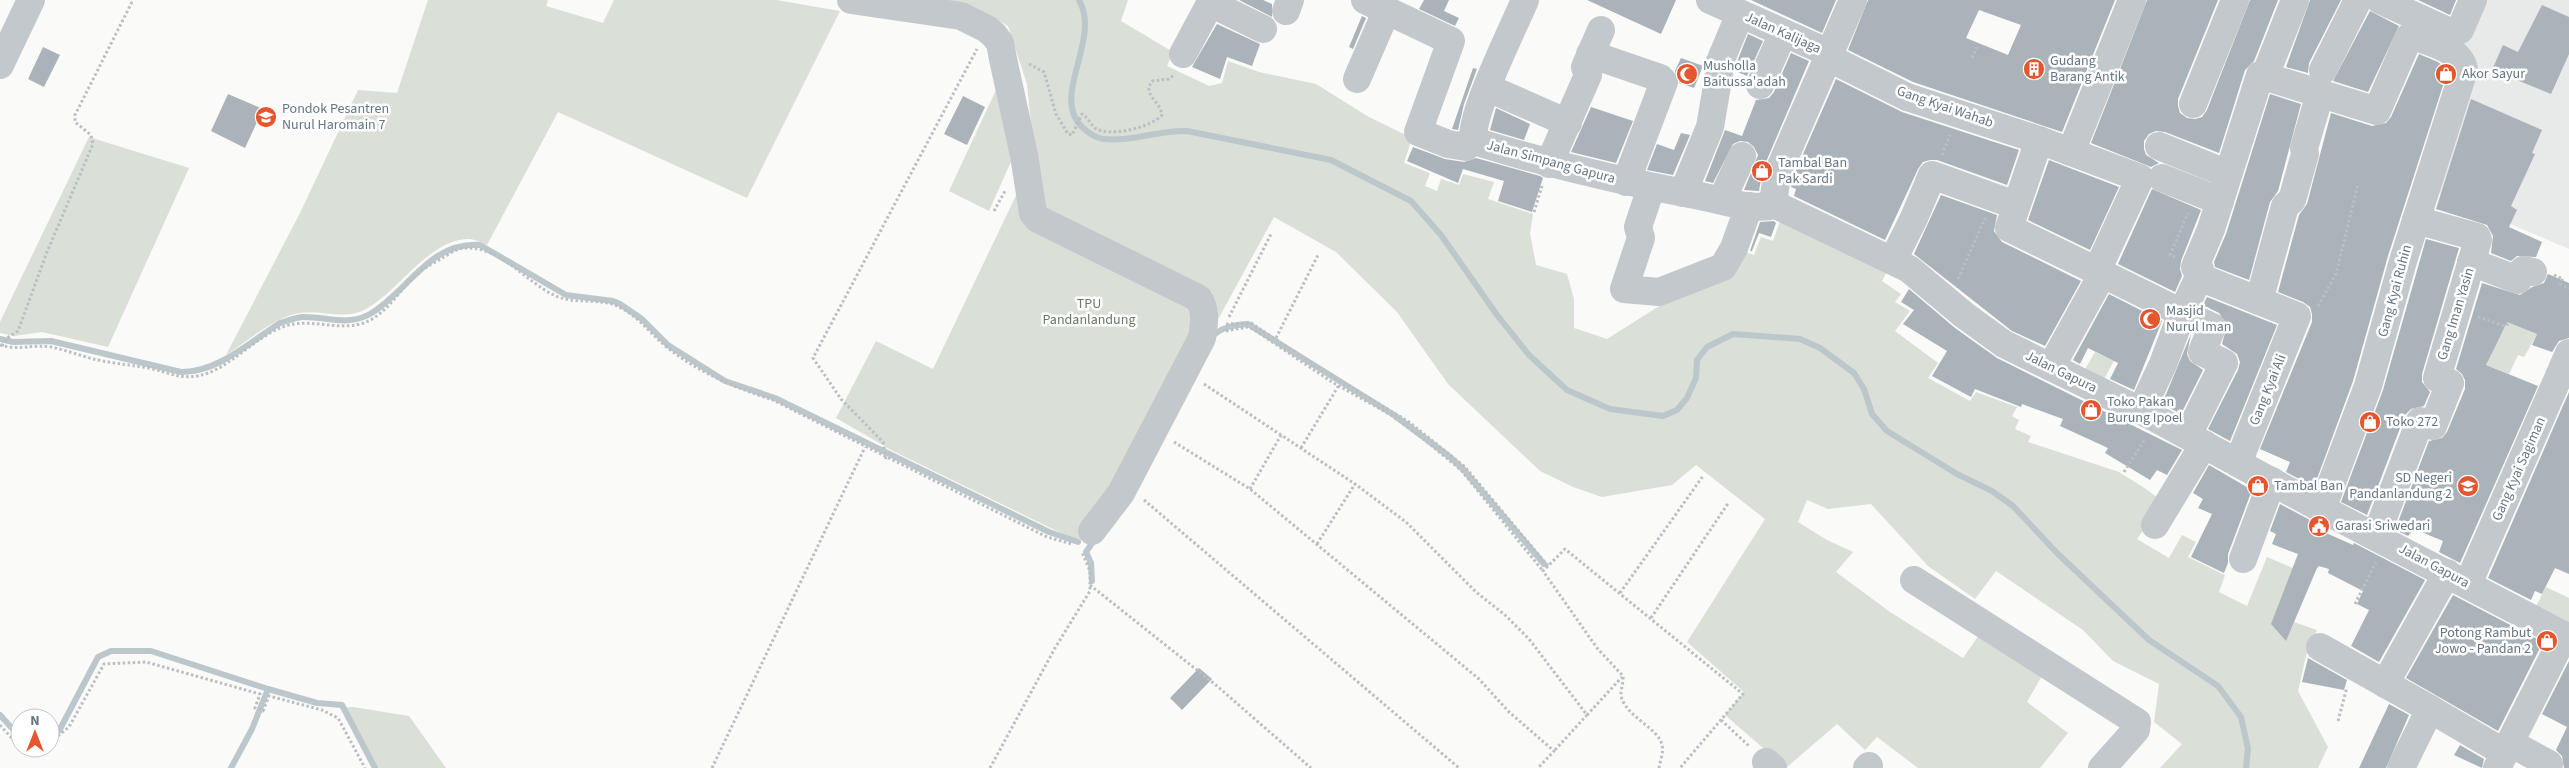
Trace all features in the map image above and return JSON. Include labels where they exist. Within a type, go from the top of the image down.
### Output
[{"type":"street","points":[[0,65],[31,0]]},
{"type":"street","points":[[851,0],[961,16],[987,29],[1000,43],[1004,59],[1024,155],[1033,214],[1038,219],[1198,298],[1203,304],[1202,338],[1121,493],[1092,531]]},
{"type":"street","name":"Jalan Simpang Gapura","points":[[1525,0],[1488,88],[1473,132],[1473,138],[1477,142],[1549,164],[1638,185],[1749,206],[1766,207],[1776,205]]},
{"type":"street","name":"Jalan Kalijaga","points":[[1710,0],[1828,55]]},
{"type":"street","points":[[1776,205],[1774,196],[1777,176],[1852,0]]},
{"type":"street","points":[[2072,152],[2132,0]]},
{"type":"street","points":[[2193,104],[2235,0]]},
{"type":"street","points":[[2265,76],[2295,0]]},
{"type":"street","points":[[2259,301],[2285,206],[2292,200],[2322,82],[2358,0]]},
{"type":"street","points":[[2380,0],[2452,34],[2460,30],[2473,0]]},
{"type":"street","points":[[1183,54],[1211,2],[1263,29]]},
{"type":"street","points":[[1357,79],[1375,6],[1451,41],[1418,132],[1448,144],[1466,147],[1473,138]]},
{"type":"street","points":[[1682,193],[1710,127],[1719,64],[1740,14]]},
{"type":"street","points":[[1760,85],[1783,33]]},
{"type":"street","name":"Gang Kyai Ruhin","points":[[2322,82],[2377,111],[2407,39],[2410,36],[2415,36],[2456,54],[2464,70],[2416,220],[2377,356],[2322,509]]},
{"type":"street","points":[[1549,164],[1588,75],[1585,67],[1595,42],[1664,82],[1638,185],[1638,227],[1641,238],[1624,289],[1640,292],[1665,291],[1723,267],[1734,248],[1749,206]]},
{"type":"street","name":"Gang Kyai Wahab","points":[[1828,55],[1908,96],[2072,152],[2141,180],[2100,272]]},
{"type":"street","points":[[2149,415],[2163,362],[2182,313],[2199,277],[2200,269],[2195,267],[2211,229],[2208,196],[2228,174],[2260,76],[2322,82]]},
{"type":"street","points":[[1488,88],[1568,123]]},
{"type":"street","points":[[2038,140],[2004,201],[2008,224],[2012,232],[2100,272],[2212,328],[2202,352],[2224,364],[2196,440],[2155,525]]},
{"type":"street","points":[[2159,146],[2228,174]]},
{"type":"street","points":[[1722,200],[1742,156]]},
{"type":"street","points":[[1893,260],[1934,174],[2004,201]]},
{"type":"street","points":[[2162,178],[2208,196]]},
{"type":"street","name":"Jalan Gapura","points":[[1776,205],[1893,260],[1925,281],[2004,344],[2149,415],[2322,509],[2567,637]]},
{"type":"street","name":"Gang Iman Yasin","points":[[2381,539],[2420,421],[2433,426],[2450,383],[2437,378],[2477,237],[2416,220]]},
{"type":"street","points":[[2471,262],[2518,280],[2523,270],[2534,272]]},
{"type":"street","points":[[2051,367],[2100,272]]},
{"type":"street","points":[[2199,277],[2297,316]]},
{"type":"street","name":"Gang Kyai Ali","points":[[2238,463],[2297,316]]},
{"type":"street","name":"Gang Kyai Sagiman","points":[[2385,684],[2457,579],[2569,353]]},
{"type":"street","points":[[2243,559],[2272,481]]},
{"type":"street","points":[[1914,580],[2137,722],[2136,730],[2102,768]]},
{"type":"street","points":[[2504,754],[2567,637]]},
{"type":"street","points":[[2320,647],[2430,709],[2504,754],[2549,764]]},
{"type":"street","points":[[2400,768],[2430,709]]},
{"type":"path","points":[[133,0],[75,115],[75,122],[91,134],[93,144],[47,252],[18,331],[7,338],[2,345],[15,350],[50,347],[94,359],[152,369],[178,377],[194,376],[207,373],[222,366],[278,329],[294,324],[349,326],[372,319],[393,302],[420,272],[454,251],[464,248],[482,249],[510,264],[556,296],[566,299],[609,302],[643,322],[668,348],[726,384],[773,400],[885,458],[1047,537],[1080,546],[1090,571],[1090,591],[1050,656],[990,768]]},
{"type":"path","points":[[885,458],[883,442],[841,399],[813,358],[987,29]]},
{"type":"path","points":[[1972,58],[1977,47]]},
{"type":"path","points":[[1004,59],[1028,64],[1044,72],[1056,114],[1068,134],[1072,134],[1082,114],[1096,129],[1111,132],[1157,121],[1162,115],[1161,107],[1149,94],[1148,87],[1152,81],[1170,79],[1175,74],[1183,54]]},
{"type":"path","points":[[1934,174],[1958,113]]},
{"type":"path","points":[[2297,316],[2311,315],[2315,312],[2336,274],[2358,184]]},
{"type":"path","points":[[2170,255],[2208,196]]},
{"type":"path","points":[[1948,301],[2004,201]]},
{"type":"path","points":[[1271,234],[1225,324],[1251,322],[1314,366],[1409,422],[1453,457],[1548,566]]},
{"type":"path","points":[[1276,338],[1318,255]]},
{"type":"path","points":[[2456,310],[2505,326],[2510,324]]},
{"type":"path","points":[[1223,332],[1238,328],[1253,329],[1339,385],[1391,415],[1460,470],[1543,571],[1597,648],[1623,676]]},
{"type":"path","points":[[1196,380],[1355,484],[1406,522],[1476,592],[1505,615],[1529,639],[1587,715]]},
{"type":"path","points":[[1300,448],[1339,385]]},
{"type":"path","points":[[2124,472],[2149,415]]},
{"type":"path","points":[[1250,489],[1281,435]]},
{"type":"path","points":[[1167,438],[1250,489],[1479,679],[1509,712],[1554,751]]},
{"type":"path","points":[[712,768],[865,447]]},
{"type":"path","points":[[1620,593],[1703,476]]},
{"type":"path","points":[[1317,544],[1355,484]]},
{"type":"path","points":[[1140,497],[1459,768]]},
{"type":"path","points":[[1651,618],[1729,502]]},
{"type":"path","points":[[2355,604],[2381,539]]},
{"type":"path","points":[[1543,571],[1565,549],[1744,694],[1680,768]]},
{"type":"path","points":[[1090,585],[1209,679],[1311,768]]},
{"type":"path","points":[[60,734],[68,727],[104,664],[146,662],[260,694],[255,708],[263,711],[269,696],[322,710],[338,718],[365,768]]},
{"type":"path","points":[[2338,721],[2353,665]]},
{"type":"path","points":[[1538,768],[1623,676]]},
{"type":"path","points":[[1623,676],[1620,694],[1623,701],[1632,714],[1659,738],[1662,745],[1659,768]]},
{"type":"path","points":[[1721,720],[1770,765]]},
{"type":"path","points":[[0,725],[10,736]]},
{"type":"shaded area","points":[[2482,0],[2569,0],[2569,249],[2431,190],[2459,48]]},
{"type":"green space","points":[[428,0],[548,0],[546,6],[603,23],[614,0],[776,0],[840,11],[747,198],[558,112],[487,245],[471,239],[454,241],[428,256],[378,301],[366,309],[349,314],[308,312],[290,315],[280,319],[226,355],[300,213],[358,90],[397,93]]},
{"type":"green space","name":"TPU Pandanlandung","points":[[916,0],[1128,0],[1121,21],[1173,52],[1167,66],[1209,86],[1222,83],[1228,61],[1259,72],[1316,84],[1369,117],[1412,138],[1404,163],[1430,173],[1425,186],[1437,191],[1441,179],[1459,185],[1463,174],[1494,182],[1488,199],[1533,214],[1530,233],[1536,265],[1567,274],[1574,299],[1574,328],[1607,339],[1672,298],[1737,249],[1754,255],[1761,237],[1773,241],[1781,218],[1889,268],[1882,281],[1901,294],[1895,302],[1910,311],[1895,331],[1938,363],[1928,378],[1970,401],[1976,392],[2017,407],[2012,416],[2019,420],[2015,429],[2031,436],[2028,442],[2119,472],[2163,502],[2137,539],[2169,558],[2182,535],[2196,542],[2188,557],[2225,575],[2219,592],[2247,606],[2267,557],[2293,568],[2286,640],[2294,622],[2317,630],[2306,656],[2298,691],[2328,747],[2318,768],[2160,768],[2182,744],[2154,722],[2159,684],[2113,661],[2083,630],[1996,571],[1975,599],[1928,566],[1871,504],[1828,509],[1807,500],[1798,522],[1827,540],[1853,552],[1836,572],[1890,612],[1963,658],[1979,635],[2042,676],[2027,702],[2068,733],[2040,768],[1918,768],[1877,737],[1865,750],[1837,724],[1786,768],[1725,715],[1744,692],[1687,642],[1765,519],[1696,465],[1672,485],[1602,497],[1573,487],[1540,471],[1448,384],[1397,312],[1336,252],[1274,217],[1216,323],[1088,542],[1069,537],[893,451],[836,418],[876,341],[933,369],[1021,185],[1035,164],[1027,84],[1008,26],[978,9]]},
{"type":"green space","points":[[996,90],[1013,157],[989,211],[949,191]]},
{"type":"green space","points":[[89,137],[189,168],[108,347],[42,332],[14,336],[0,333],[0,322]]},
{"type":"green space","points":[[2507,322],[2537,334],[2524,357],[2518,355],[2509,374],[2486,365]]},
{"type":"green space","points":[[2095,352],[2114,361],[2103,381],[2084,371]]},
{"type":"green space","points":[[2546,587],[2569,598],[2569,628],[2534,610]]},
{"type":"green space","points":[[353,707],[409,716],[446,768],[378,768],[341,708]]},
{"type":"building","points":[[1239,0],[1263,0],[1272,4],[1272,17]]},
{"type":"building","points":[[1424,0],[1449,0],[1444,11],[1459,18],[1455,26],[1419,9]]},
{"type":"building","points":[[1587,0],[1676,0],[1661,34]]},
{"type":"building","points":[[1751,0],[1836,0],[1822,33]]},
{"type":"building","points":[[1868,0],[2115,0],[2062,132],[1913,82],[1848,50]],"holes":[[[1979,10],[2021,25],[2008,55],[1966,38]]]},
{"type":"building","points":[[2147,0],[2218,0],[2178,99],[2180,113],[2187,118],[2195,119],[2202,117],[2207,110],[2250,0],[2278,0],[2254,61],[2245,70],[2219,153],[2165,132],[2156,131],[2149,134],[2144,141],[2146,155],[2159,163],[2151,167],[2091,143]]},
{"type":"building","points":[[2310,0],[2341,0],[2309,63],[2308,73],[2286,67]]},
{"type":"building","points":[[2418,0],[2456,0],[2450,15]]},
{"type":"building","points":[[2542,5],[2569,17],[2569,54],[2551,94],[2492,70],[2503,45],[2518,52]]},
{"type":"building","points":[[2370,11],[2399,26],[2368,92],[2333,81]]},
{"type":"building","points":[[1362,16],[1366,18],[1353,49],[1349,47]]},
{"type":"building","points":[[1217,24],[1260,44],[1252,66],[1227,57],[1220,79],[1192,67]]},
{"type":"building","points":[[1748,34],[1763,41],[1747,76],[1735,71],[1735,67]]},
{"type":"building","points":[[43,47],[60,55],[44,87],[28,79]]},
{"type":"building","points":[[1791,53],[1809,61],[1763,169],[1759,191],[1744,190],[1758,155],[1754,147],[1748,142],[1740,141],[1733,144],[1713,183],[1705,181],[1725,130],[1742,136],[1756,100],[1769,98],[1774,92]]},
{"type":"building","points":[[2419,54],[2438,62],[2448,70],[2388,256],[2353,381],[2314,487],[2286,472],[2290,462],[2260,449],[2312,322],[2310,307],[2303,302],[2278,292],[2299,215],[2307,204],[2331,113],[2372,126],[2386,123],[2391,117]]},
{"type":"building","name":"Musholla Baitussa'adah","points":[[1681,58],[1703,66],[1694,88],[1679,83],[1675,71]]},
{"type":"building","points":[[1473,68],[1477,69],[1464,104],[1458,130],[1452,129]]},
{"type":"building","points":[[1836,79],[1902,112],[2019,150],[2007,185],[1937,160],[1923,162],[1885,240],[1794,196],[1796,189],[1791,187],[1792,179]]},
{"type":"building","points":[[228,94],[263,109],[245,148],[211,131]]},
{"type":"building","points":[[2270,94],[2301,104],[2278,191],[2270,202],[2249,280],[2215,267],[2214,262],[2226,234]]},
{"type":"building","points":[[963,96],[985,107],[967,145],[944,134]]},
{"type":"building","points":[[2471,99],[2542,130],[2532,153],[2535,154],[2511,206],[2517,210],[2509,227],[2542,242],[2536,257],[2517,256],[2511,261],[2491,253],[2493,236],[2487,225],[2436,209]]},
{"type":"building","points":[[1591,107],[1633,121],[1616,163],[1571,152]]},
{"type":"building","points":[[1496,108],[1530,124],[1524,140],[1490,130]]},
{"type":"building","points":[[1681,133],[1690,135],[1673,175],[1647,170],[1657,144],[1674,150]]},
{"type":"building","points":[[1413,147],[1445,159],[1464,162],[1476,158],[1540,176],[1543,178],[1532,212],[1498,201],[1504,181],[1463,169],[1458,183],[1407,161]]},
{"type":"building","points":[[2049,160],[2119,187],[2090,250],[2028,220]]},
{"type":"building","points":[[2152,189],[2201,210],[2181,261],[2180,269],[2182,276],[2175,292],[2118,264]]},
{"type":"building","points":[[1941,195],[1997,215],[1994,231],[2002,242],[2081,281],[2045,346],[2012,331],[1914,254]]},
{"type":"building","points":[[1774,221],[1776,223],[1771,237],[1759,233],[1752,251],[1750,251],[1760,222]]},
{"type":"building","points":[[2426,239],[2459,248],[2422,374],[2422,382],[2430,392],[2424,406],[2411,409],[2405,415],[2367,515],[2341,502],[2383,390]]},
{"type":"building","points":[[2548,274],[2569,283],[2569,338],[2559,341],[2552,352],[2532,345],[2537,334],[2507,322],[2486,365],[2538,386],[2460,563],[2439,552],[2443,541],[2414,529],[2408,536],[2395,530],[2429,441],[2442,438],[2447,432],[2465,389],[2465,380],[2456,369],[2482,283],[2520,295],[2532,287],[2544,283]]},
{"type":"building","points":[[1909,289],[1955,328],[1997,358],[2182,450],[2167,475],[2157,470],[2150,480],[2105,453],[2108,448],[2060,426],[2063,419],[2022,404],[2021,407],[1975,389],[1971,397],[1932,376],[1947,351],[1903,324],[1914,310],[1901,302]]},
{"type":"building","points":[[2109,294],[2162,321],[2134,390],[2110,379],[2118,363],[2088,348],[2080,364],[2073,360]]},
{"type":"building","points":[[2207,297],[2277,325],[2230,441],[2208,429],[2238,370],[2240,362],[2237,354],[2222,344],[2227,325],[2219,313],[2203,305]]},
{"type":"building","points":[[2191,334],[2187,354],[2190,361],[2203,370],[2181,414],[2162,404]]},
{"type":"building","points":[[2569,392],[2569,574],[2555,568],[2542,594],[2535,591],[2531,600],[2488,578]]},
{"type":"building","points":[[2209,465],[2252,490],[2228,554],[2228,563],[2224,573],[2191,557],[2212,514],[2198,508],[2203,499],[2193,493]]},
{"type":"building","points":[[2280,504],[2325,528],[2324,532],[2353,545],[2354,543],[2425,580],[2379,662],[2351,646],[2369,610],[2357,604],[2363,591],[2328,573],[2329,569],[2319,566],[2317,568],[2286,641],[2271,624],[2298,554],[2272,544],[2276,534],[2270,531]]},
{"type":"building","points":[[2453,595],[2543,642],[2498,731],[2406,678]]},
{"type":"building","points":[[2308,658],[2347,680],[2344,690],[2302,682]]},
{"type":"building","points":[[2569,661],[2569,768],[2564,768],[2562,756],[2556,750],[2567,727],[2542,714]]},
{"type":"building","points":[[1199,668],[1212,679],[1182,710],[1170,698]]},
{"type":"building","points":[[2389,704],[2409,715],[2386,768],[2359,768]]},
{"type":"building","points":[[2460,745],[2484,759],[2482,768],[2454,755]]},
{"type":"waterway","points":[[1079,0],[1084,16],[1085,33],[1071,101],[1074,115],[1088,132],[1100,138],[1124,139],[1166,132],[1187,131],[1331,160],[1411,201],[1441,235],[1497,315],[1529,355],[1567,390],[1610,409],[1663,416],[1677,410],[1687,398],[1696,378],[1697,360],[1707,347],[1733,334],[1800,339],[1820,348],[1854,373],[1864,389],[1872,414],[1887,431],[1957,474],[1992,491],[2013,506],[2057,553],[2149,640],[2218,686],[2241,717],[2248,749],[2246,768]]},
{"type":"waterway","points":[[0,339],[13,342],[51,341],[181,372],[194,371],[208,367],[233,355],[280,323],[302,317],[336,320],[361,318],[384,304],[420,270],[446,251],[462,246],[480,245],[566,295],[613,301],[620,304],[642,319],[668,345],[725,381],[775,398],[1049,532],[1078,542]]},
{"type":"waterway","points":[[1211,338],[1223,329],[1248,324],[1394,415],[1463,469],[1544,564]]},
{"type":"waterway","points":[[1092,581],[1091,563],[1086,552],[1095,539]]},
{"type":"waterway","points":[[60,729],[98,657],[111,651],[151,651],[317,703],[342,705],[375,768]]},
{"type":"waterway","points":[[231,768],[252,729],[268,689]]},
{"type":"waterway","points":[[0,715],[10,726]]},
{"type":"place","name":"Gudang Barang Antik","points":[[2034,69]]},
{"type":"place","name":"Musholla Baitussa'adah","points":[[1687,74]]},
{"type":"place","name":"Akor Sayur","points":[[2446,74]]},
{"type":"place","name":"Pondok Pesantren Nurul Haromain 7","points":[[266,117]]},
{"type":"place","name":"Tambal Ban Pak Sardi","points":[[1762,171]]},
{"type":"place","name":"Masjid Nurul Iman","points":[[2150,319]]},
{"type":"place","name":"Toko Pakan Burung Ipoel","points":[[2091,410]]},
{"type":"place","name":"Toko 272","points":[[2370,422]]},
{"type":"place","name":"Tambal Ban","points":[[2258,486]]},
{"type":"place","name":"SD Negeri Pandanlandung 2","points":[[2468,486]]},
{"type":"place","name":"Garasi Sriwedari","points":[[2319,526]]},
{"type":"place","name":"Potong Rambut Jowo - Pandan 2","points":[[2547,641]]}]
